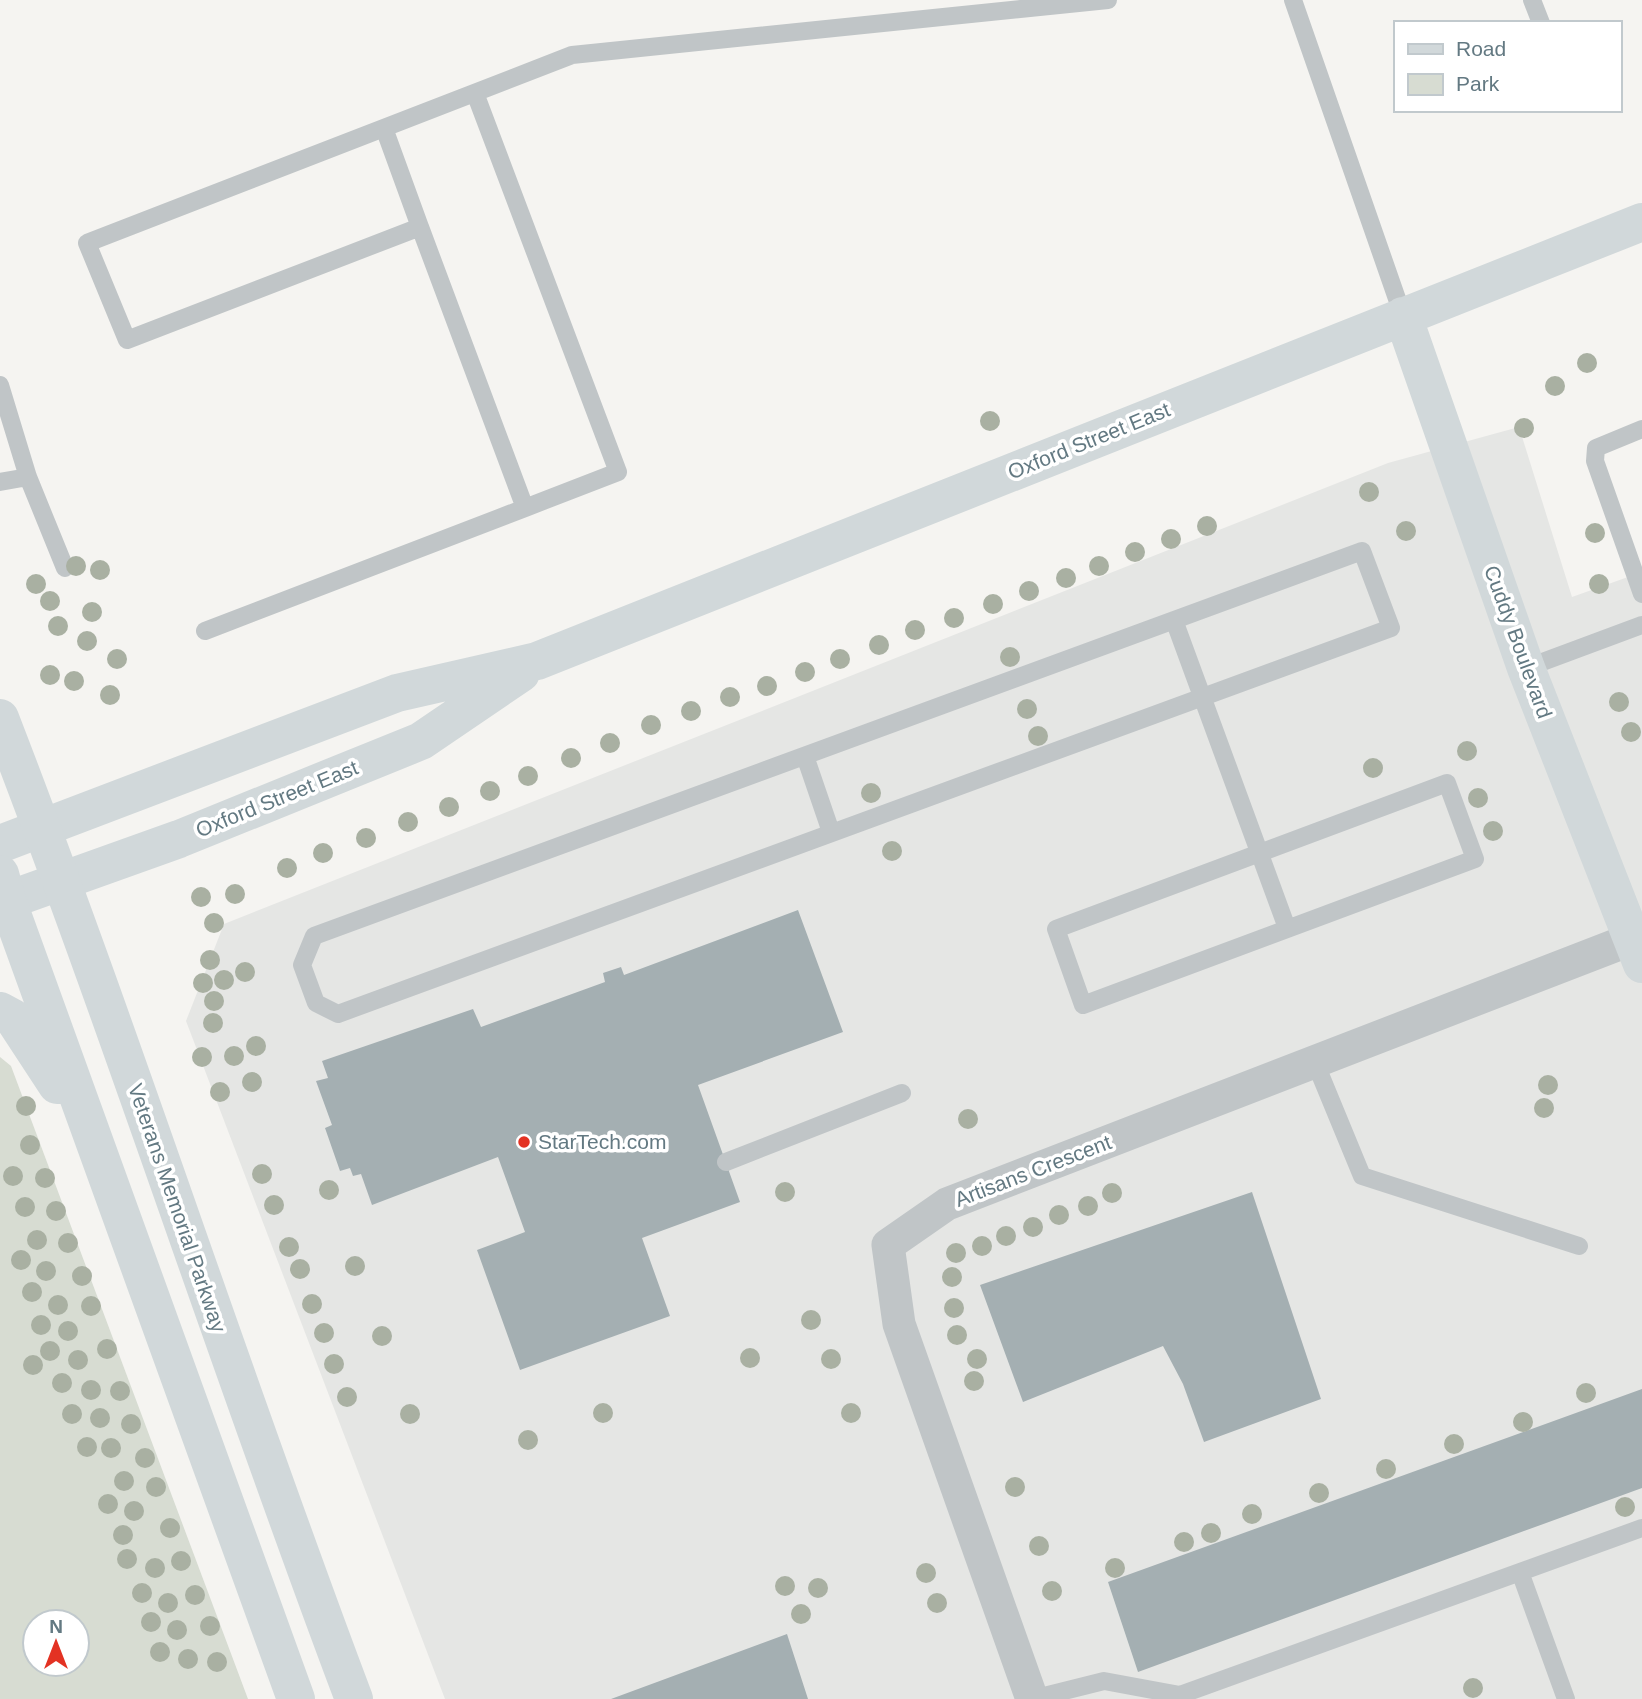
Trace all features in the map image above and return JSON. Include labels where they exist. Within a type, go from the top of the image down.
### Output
[{"type":"main road","name":"Oxford Street East","points":[[0,844],[397,693],[537,662],[1642,222]]},
{"type":"main road","name":"Cuddy Boulevard","points":[[1403,316],[1526,668],[1637,952]]},
{"type":"main road","name":"Oxford Street East","points":[[2,892],[64,882],[421,741],[537,662]]},
{"type":"main road","name":"Veterans Memorial Parkway","points":[[0,718],[64,882],[291,1534],[354,1699]]},
{"type":"main road","points":[[2,892],[296,1699]]},
{"type":"main road","points":[[0,1011],[13,1018],[93,1139]]},
{"type":"street","name":"Artisans Crescent","points":[[1032,1699],[899,1324],[888,1245],[947,1204],[1315,1062],[1637,952]]},
{"type":"lane","points":[[420,227],[127,340],[87,243],[572,55],[1108,0]]},
{"type":"lane","points":[[1293,0],[1403,316]]},
{"type":"lane","points":[[1532,0],[1540,21]]},
{"type":"lane","points":[[205,631],[618,472],[475,93]]},
{"type":"lane","points":[[384,128],[525,508]]},
{"type":"lane","points":[[0,385],[28,477],[65,568]]},
{"type":"lane","points":[[1642,429],[1596,448],[1595,461],[1642,594]]},
{"type":"lane","points":[[0,482],[28,477]]},
{"type":"lane","points":[[1362,551],[1391,628],[1201,696],[338,1014],[316,1003],[302,965],[314,936],[1362,551]]},
{"type":"lane","points":[[1174,620],[1287,928]]},
{"type":"lane","points":[[1526,668],[1642,625]]},
{"type":"lane","points":[[805,756],[831,832]]},
{"type":"lane","points":[[1447,783],[1475,859],[1083,1005],[1056,929],[1260,853],[1447,783]]},
{"type":"lane","points":[[1315,1062],[1362,1176],[1578,1246]]},
{"type":"lane","points":[[726,1162],[902,1093]]},
{"type":"lane","points":[[1032,1699],[1104,1681],[1180,1695],[1642,1528]]},
{"type":"lane","points":[[1520,1572],[1566,1699]]},
{"type":"shaded area","points":[[1519,427],[1572,597],[1642,572],[1642,1699],[445,1699],[186,1021],[224,924],[1388,463]]},
{"type":"green space","points":[[0,1057],[11,1066],[248,1699],[0,1699]]},
{"type":"building","name":"StarTech.com","points":[[798,910],[843,1032],[698,1085],[740,1202],[642,1238],[670,1316],[520,1370],[477,1250],[525,1232],[498,1157],[372,1205],[361,1174],[353,1176],[350,1168],[340,1171],[325,1128],[332,1125],[316,1081],[328,1078],[322,1061],[473,1009],[481,1027],[605,982],[603,973],[621,967],[624,975]]},
{"type":"building","points":[[1252,1192],[1321,1399],[1204,1442],[1183,1384],[1163,1346],[1023,1402],[980,1285]]},
{"type":"building","points":[[1642,1389],[1642,1488],[1138,1672],[1108,1582]]},
{"type":"building","points":[[787,1634],[808,1699],[611,1699]]},
{"type":"place","name":"StarTech.com","points":[[524,1142]]}]
